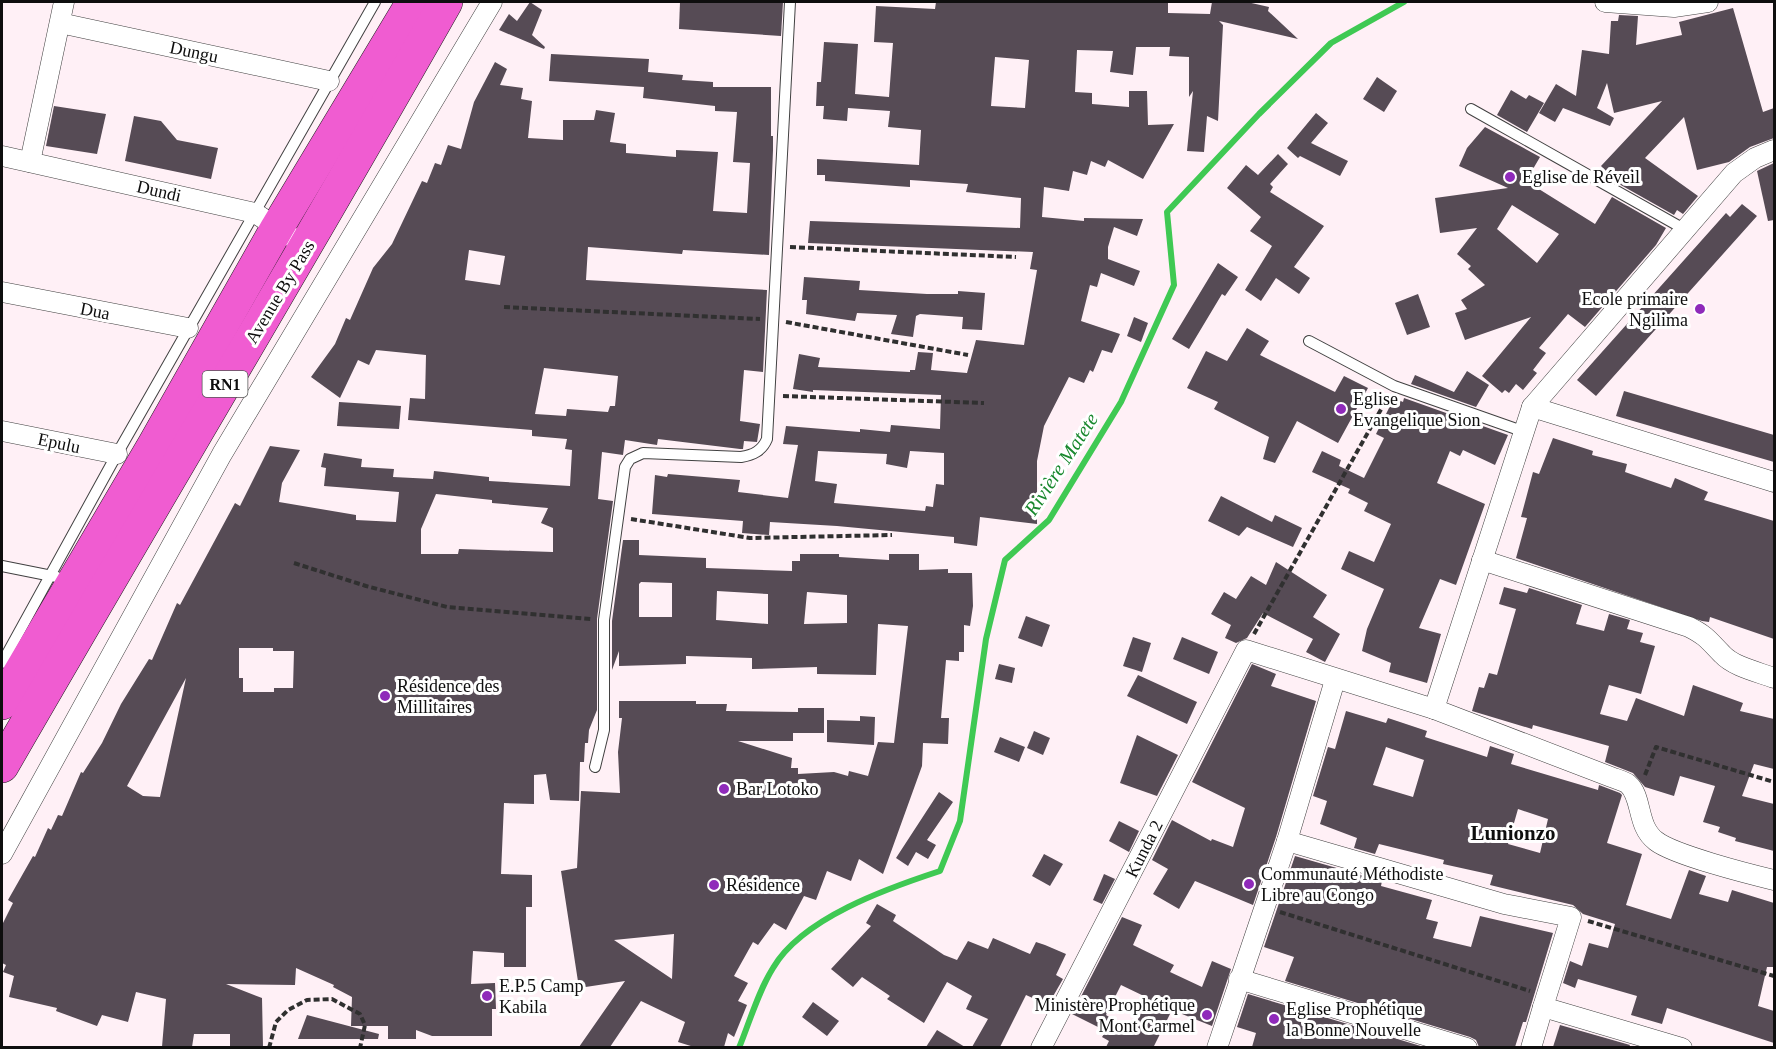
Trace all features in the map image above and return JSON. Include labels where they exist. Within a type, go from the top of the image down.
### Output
[{"type":"highway","name":"Avenue By Pass","points":[[2,703],[74,585],[154,445],[266,220],[413,2]]},
{"type":"highway","name":"Avenue By Pass","points":[[2,766],[74,585],[307,247],[446,2]]},
{"type":"street","points":[[30,162],[64,2]]},
{"type":"street","points":[[2,854],[222,454],[492,2]]},
{"type":"street","points":[[1605,2],[1674,7],[1708,2]]},
{"type":"street","name":"Dungu","points":[[60,23],[329,81]]},
{"type":"street","points":[[1434,709],[1522,431],[1532,407],[1734,173],[1755,158],[1774,150]]},
{"type":"street","name":"Dundi","points":[[2,156],[266,220],[307,247]]},
{"type":"street","name":"Dua","points":[[2,292],[188,328]]},
{"type":"street","points":[[1532,407],[1774,482]]},
{"type":"street","name":"Epulu","points":[[2,431],[117,454]]},
{"type":"street","points":[[1482,560],[1689,627],[1708,636],[1722,655],[1737,665],[1774,678]]},
{"type":"street","points":[[1246,650],[1335,680],[1434,709],[1629,784],[1636,798],[1642,824],[1656,841],[1685,853],[1774,880]]},
{"type":"street","name":"Kunda 2","points":[[1041,1047],[1246,650]]},
{"type":"street","points":[[1217,1047],[1287,841],[1335,680]]},
{"type":"street","points":[[1287,841],[1504,904],[1571,917],[1531,1047]]},
{"type":"street","points":[[1239,979],[1467,1047]]},
{"type":"street","points":[[1545,1001],[1682,1047]]},
{"type":"lane","points":[[2,663],[74,585],[117,454],[188,328],[266,220],[329,81],[375,2]]},
{"type":"lane","points":[[595,767],[604,730],[604,620],[623,478],[630,459],[643,453],[752,455],[764,446],[767,439],[790,2]]},
{"type":"lane","points":[[1471,109],[1684,229]]},
{"type":"lane","points":[[1309,340],[1394,386],[1522,431]]},
{"type":"lane","points":[[2,566],[74,585]]},
{"type":"path","points":[[778,247],[1016,257]]},
{"type":"path","points":[[504,307],[773,319],[968,355]]},
{"type":"path","points":[[1246,650],[1394,386]]},
{"type":"path","points":[[770,395],[984,403]]},
{"type":"path","points":[[619,517],[750,538],[892,535]]},
{"type":"path","points":[[294,563],[447,608],[604,620]]},
{"type":"path","points":[[1656,747],[1749,777],[1774,782]]},
{"type":"path","points":[[1265,907],[1545,1001]]},
{"type":"path","points":[[1571,917],[1774,976]]},
{"type":"path","points":[[269,1047],[276,1022],[288,1010],[307,1000],[333,999],[360,1014],[365,1025],[360,1047]]},
{"type":"building","points":[[530,2],[542,10],[532,35],[545,47],[544,49],[499,30],[509,14],[517,21]]},
{"type":"building","points":[[680,2],[783,2],[781,36],[679,29]]},
{"type":"building","points":[[936,2],[1168,2],[1168,13],[1210,14],[1212,2],[1247,2],[1269,7],[1268,11],[1298,39],[1219,21],[1223,25],[1218,121],[1207,116],[1204,152],[1187,151],[1193,91],[1189,97],[1189,57],[1169,56],[1170,47],[1136,47],[1133,75],[1110,72],[1113,51],[1077,50],[1075,92],[1092,93],[1092,104],[1129,107],[1129,91],[1147,91],[1148,125],[1174,124],[1143,179],[1108,160],[1105,167],[1091,161],[1087,175],[1073,171],[1069,191],[1044,187],[1042,217],[1084,221],[1084,218],[1143,219],[1137,236],[1114,227],[1108,247],[1108,259],[1140,271],[1134,286],[1101,273],[1097,287],[1090,285],[1081,321],[1120,334],[1112,353],[1102,350],[1093,372],[1090,370],[1084,383],[1069,377],[1044,426],[1037,461],[1037,524],[980,517],[977,546],[954,543],[954,537],[770,522],[769,535],[742,533],[743,521],[652,514],[655,475],[740,480],[738,492],[788,498],[798,445],[783,444],[786,426],[860,432],[860,429],[890,432],[891,425],[940,429],[941,395],[813,390],[813,392],[793,389],[799,354],[820,358],[818,367],[910,372],[910,370],[915,370],[918,352],[933,353],[931,370],[967,373],[976,340],[1024,345],[1037,270],[1030,269],[1033,252],[808,243],[810,221],[1020,228],[1021,198],[966,192],[968,184],[910,180],[910,187],[825,181],[825,175],[817,175],[817,159],[919,165],[921,130],[888,127],[890,111],[848,108],[847,121],[823,119],[824,106],[816,106],[817,82],[821,82],[824,42],[858,44],[855,94],[889,97],[893,43],[874,42],[876,6],[935,9]],"holes":[[[995,57],[1029,60],[1025,108],[991,106]],[[818,451],[887,454],[886,464],[907,468],[910,451],[944,453],[944,485],[936,484],[933,507],[926,506],[925,511],[834,503],[837,484],[815,481]]]},
{"type":"building","points":[[1733,8],[1763,112],[1774,108],[1774,138],[1750,147],[1729,162],[1697,170],[1684,117],[1645,158],[1698,196],[1683,214],[1677,210],[1674,215],[1619,184],[1601,166],[1662,101],[1614,113],[1607,83],[1597,108],[1614,118],[1610,126],[1563,108],[1555,122],[1539,113],[1556,84],[1576,96],[1582,50],[1609,54],[1611,21],[1618,21],[1619,15],[1638,16],[1636,45],[1682,35],[1679,22]]},
{"type":"building","points":[[551,54],[649,59],[648,72],[683,75],[682,80],[713,82],[713,87],[771,87],[773,150],[769,255],[683,250],[682,254],[588,247],[586,280],[767,290],[763,372],[744,370],[740,421],[760,424],[757,442],[744,441],[743,449],[658,439],[657,445],[625,440],[623,455],[602,452],[598,499],[613,501],[597,619],[597,710],[589,730],[588,743],[585,743],[584,762],[580,762],[579,801],[550,800],[546,774],[534,775],[534,804],[504,803],[501,874],[532,875],[532,907],[526,907],[526,967],[504,967],[504,953],[473,951],[471,984],[495,983],[496,1009],[492,1009],[492,1036],[432,1036],[416,1030],[416,1039],[388,1039],[388,1026],[351,1026],[352,997],[333,987],[334,985],[296,968],[295,985],[226,984],[262,998],[263,1047],[230,1047],[230,1034],[194,1034],[192,1047],[162,1047],[166,999],[136,992],[128,1022],[102,1015],[97,1026],[56,1011],[57,1008],[9,997],[14,976],[3,972],[6,965],[2,963],[2,925],[13,903],[8,900],[33,856],[35,857],[48,828],[51,830],[58,815],[62,816],[81,772],[83,773],[102,743],[121,704],[149,659],[152,660],[177,603],[180,605],[235,503],[240,506],[270,446],[300,450],[282,483],[279,502],[356,515],[356,520],[396,522],[399,492],[324,486],[326,468],[321,467],[324,453],[362,459],[361,467],[394,469],[393,477],[433,479],[434,471],[489,477],[489,481],[570,486],[572,450],[565,449],[567,439],[532,436],[532,430],[408,420],[410,398],[425,399],[426,355],[376,350],[369,365],[358,360],[340,398],[311,377],[335,344],[346,318],[350,320],[373,268],[392,244],[422,181],[427,183],[435,163],[441,165],[448,145],[461,149],[474,102],[495,62],[507,69],[500,85],[523,88],[521,99],[532,101],[528,138],[563,140],[563,120],[594,120],[596,110],[615,113],[610,142],[626,144],[626,153],[676,157],[676,150],[718,152],[713,211],[747,213],[750,163],[733,162],[737,112],[715,111],[715,106],[643,98],[644,87],[549,81]],"holes":[[[469,250],[505,256],[500,285],[465,280]],[[544,368],[618,376],[615,406],[610,406],[608,412],[567,409],[566,416],[535,414]],[[436,494],[492,500],[492,503],[548,508],[541,523],[553,528],[553,552],[459,549],[458,554],[421,554],[421,529]],[[239,648],[273,648],[273,651],[294,651],[293,688],[274,688],[274,692],[243,692],[243,678],[239,678]],[[186,678],[160,797],[143,796],[127,786]]]},
{"type":"building","points":[[1377,77],[1397,91],[1384,112],[1363,99]]},
{"type":"building","points":[[1511,90],[1526,99],[1529,95],[1544,103],[1527,132],[1497,115]]},
{"type":"building","points":[[54,106],[106,114],[97,154],[46,146]]},
{"type":"building","points":[[1316,113],[1328,123],[1311,143],[1348,161],[1340,176],[1300,156],[1298,158],[1287,148]]},
{"type":"building","points":[[134,116],[161,121],[177,140],[218,148],[211,179],[125,161]]},
{"type":"building","points":[[1485,127],[1540,157],[1526,181],[1595,224],[1612,197],[1666,228],[1656,245],[1585,327],[1568,314],[1539,348],[1546,353],[1533,370],[1537,373],[1523,390],[1516,384],[1509,393],[1505,390],[1502,393],[1482,376],[1531,317],[1465,340],[1455,313],[1467,309],[1461,300],[1485,285],[1468,269],[1471,266],[1457,254],[1477,228],[1440,233],[1435,198],[1508,188],[1459,166],[1467,148]],"holes":[[[1512,205],[1559,234],[1537,263],[1497,229]]]},
{"type":"building","points":[[1278,154],[1288,164],[1270,184],[1273,187],[1270,192],[1324,226],[1294,267],[1310,278],[1299,294],[1276,278],[1261,301],[1245,290],[1272,246],[1250,231],[1261,217],[1227,188],[1246,165],[1258,175]]},
{"type":"building","points":[[1774,163],[1774,220],[1768,221],[1757,171]]},
{"type":"building","points":[[1742,204],[1757,216],[1596,396],[1577,380],[1726,213],[1730,217]]},
{"type":"building","points":[[1218,263],[1238,277],[1225,296],[1222,294],[1189,349],[1172,339]]},
{"type":"building","points":[[804,277],[860,281],[859,290],[927,294],[958,294],[958,291],[985,293],[982,330],[962,329],[963,317],[920,314],[916,316],[913,337],[891,334],[897,315],[857,313],[855,321],[806,314],[807,300],[802,300]]},
{"type":"building","points":[[1418,294],[1430,327],[1407,335],[1395,303]]},
{"type":"building","points":[[1134,317],[1148,323],[1141,342],[1127,336]]},
{"type":"building","points":[[1247,328],[1269,341],[1260,355],[1335,392],[1344,376],[1368,388],[1338,443],[1297,421],[1275,463],[1263,459],[1269,437],[1214,409],[1218,402],[1187,388],[1206,351],[1227,361]]},
{"type":"building","points":[[1467,371],[1489,385],[1476,407],[1411,384],[1415,375],[1454,392]]},
{"type":"building","points":[[1624,391],[1774,435],[1774,462],[1616,416]]},
{"type":"building","points":[[1394,398],[1403,402],[1404,398],[1508,435],[1495,465],[1463,450],[1460,456],[1450,451],[1437,483],[1485,504],[1456,585],[1440,579],[1419,628],[1441,634],[1427,683],[1389,672],[1391,663],[1362,651],[1367,629],[1384,589],[1341,569],[1349,551],[1374,562],[1391,524],[1364,511],[1368,503],[1348,493],[1350,489],[1312,472],[1322,451],[1341,460],[1339,466],[1364,478],[1384,438],[1376,434]]},
{"type":"building","points":[[339,402],[401,406],[399,429],[337,426]]},
{"type":"building","points":[[1553,438],[1593,451],[1592,455],[1627,464],[1625,472],[1671,488],[1675,478],[1708,492],[1704,500],[1774,521],[1774,639],[1710,617],[1709,622],[1702,621],[1516,558],[1527,518],[1521,517],[1533,472],[1539,474]]},
{"type":"building","points":[[1221,496],[1272,522],[1275,515],[1302,528],[1293,547],[1247,527],[1239,536],[1208,521]]},
{"type":"building","points":[[623,540],[639,540],[639,555],[706,558],[706,568],[792,571],[792,561],[800,561],[800,554],[839,554],[839,557],[889,560],[889,554],[919,554],[919,570],[948,569],[948,573],[972,573],[973,606],[970,626],[964,625],[964,652],[959,652],[959,661],[946,660],[941,718],[949,718],[948,744],[923,743],[922,766],[883,874],[859,859],[851,881],[827,871],[816,900],[804,896],[786,930],[774,923],[758,945],[753,942],[734,976],[748,983],[738,1001],[747,1005],[734,1037],[728,1033],[724,1047],[694,1047],[678,1042],[685,1022],[641,1001],[610,1047],[579,1047],[625,981],[579,988],[561,871],[577,868],[581,791],[620,793],[618,752],[622,718],[619,718],[619,701],[696,701],[696,704],[727,704],[726,711],[798,712],[798,708],[824,708],[824,733],[793,733],[793,741],[738,741],[792,758],[791,768],[798,768],[798,774],[834,772],[848,776],[849,771],[868,776],[878,742],[894,743],[908,626],[878,624],[876,675],[817,674],[817,667],[752,669],[752,658],[686,656],[686,664],[619,666],[619,651],[612,670],[612,621]],"holes":[[[641,582],[672,583],[672,617],[639,617],[639,584]],[[717,591],[768,594],[768,624],[716,620]],[[807,592],[847,595],[847,623],[804,624]],[[674,934],[672,979],[614,940]]]},
{"type":"building","points":[[1276,562],[1327,595],[1313,617],[1340,634],[1325,662],[1306,652],[1313,639],[1263,613],[1247,638],[1236,643],[1225,638],[1231,625],[1211,614],[1224,592],[1236,599],[1251,576],[1266,585]]},
{"type":"building","points":[[1504,587],[1527,593],[1529,588],[1582,605],[1576,624],[1604,631],[1609,614],[1630,620],[1627,629],[1643,633],[1640,642],[1655,646],[1641,694],[1609,685],[1600,714],[1627,721],[1636,698],[1684,716],[1693,685],[1743,703],[1740,711],[1774,719],[1774,769],[1754,764],[1742,796],[1774,804],[1774,851],[1735,841],[1736,838],[1718,832],[1720,827],[1703,822],[1715,786],[1680,776],[1674,796],[1645,787],[1633,773],[1605,762],[1609,746],[1533,725],[1532,729],[1472,711],[1479,687],[1484,688],[1489,673],[1497,675],[1516,609],[1499,604]]},
{"type":"building","points":[[1026,616],[1050,625],[1042,647],[1018,638]]},
{"type":"building","points":[[1133,637],[1151,643],[1142,672],[1123,666]]},
{"type":"building","points":[[1182,637],[1218,652],[1209,674],[1173,659]]},
{"type":"building","points":[[999,664],[1015,668],[1012,683],[995,679]]},
{"type":"building","points":[[1252,664],[1276,674],[1271,686],[1316,701],[1276,837],[1253,905],[1195,881],[1179,909],[1153,894],[1168,869],[1152,860],[1172,820],[1211,841],[1212,839],[1233,847],[1245,808],[1192,782]]},
{"type":"building","points":[[1138,675],[1197,702],[1187,724],[1127,696]]},
{"type":"building","points":[[1346,711],[1386,723],[1388,718],[1427,731],[1425,737],[1487,757],[1490,746],[1514,754],[1511,764],[1598,790],[1599,785],[1620,793],[1622,795],[1607,843],[1642,854],[1626,905],[1671,919],[1689,870],[1706,876],[1699,894],[1728,902],[1732,890],[1774,903],[1774,961],[1773,967],[1767,967],[1758,1006],[1774,1011],[1774,1043],[1667,1008],[1662,1024],[1631,1015],[1637,996],[1578,979],[1575,988],[1563,983],[1570,961],[1582,966],[1589,943],[1608,948],[1615,924],[1583,914],[1573,905],[1490,885],[1493,875],[1443,864],[1444,860],[1379,844],[1375,854],[1354,848],[1357,838],[1320,824],[1327,801],[1313,796],[1328,747],[1335,749]],"holes":[[[1386,747],[1424,760],[1413,797],[1373,785]],[[1518,809],[1548,819],[1540,853],[1508,844]]]},
{"type":"building","points":[[860,716],[875,717],[874,745],[827,742],[827,720],[860,721]]},
{"type":"building","points":[[1034,731],[1050,738],[1043,755],[1027,748]]},
{"type":"building","points":[[1137,735],[1178,755],[1157,796],[1120,783]]},
{"type":"building","points":[[1000,737],[1025,747],[1019,762],[994,752]]},
{"type":"building","points":[[939,792],[953,802],[927,840],[936,845],[928,859],[916,852],[908,866],[896,858]]},
{"type":"building","points":[[1119,821],[1139,831],[1129,852],[1109,841]]},
{"type":"building","points":[[1044,854],[1063,864],[1050,886],[1032,876]]},
{"type":"building","points":[[1295,856],[1382,881],[1381,886],[1432,900],[1426,919],[1438,922],[1433,938],[1471,947],[1480,916],[1553,933],[1526,1022],[1523,1022],[1515,1047],[1479,1047],[1476,1040],[1470,1037],[1285,981],[1294,957],[1264,947]]},
{"type":"building","points":[[1104,874],[1115,879],[1102,904],[1093,900]]},
{"type":"building","points":[[877,904],[896,915],[893,921],[944,955],[957,960],[968,941],[988,949],[993,938],[1030,954],[1036,942],[1045,945],[1066,954],[1056,975],[1063,979],[1048,1005],[1026,995],[1000,1047],[972,1047],[988,1019],[966,1009],[972,996],[947,982],[924,1023],[887,999],[890,996],[862,977],[853,987],[831,969],[871,926],[866,923]]},
{"type":"building","points":[[1122,917],[1142,925],[1133,945],[1174,965],[1170,972],[1202,987],[1212,961],[1231,969],[1212,1026],[1172,1010],[1154,1046],[1156,1047],[1106,1047],[1109,1041],[1102,1037],[1106,1031],[1072,1014]],"holes":[[[1121,985],[1148,998],[1132,1032],[1106,1015]]]},
{"type":"building","points":[[1248,994],[1424,1047],[1252,1047],[1256,1033],[1237,1027]]},
{"type":"building","points":[[813,1002],[839,1021],[827,1036],[802,1017]]},
{"type":"building","points":[[307,1015],[379,1034],[378,1039],[298,1039]]},
{"type":"building","points":[[1560,1025],[1630,1045],[1629,1047],[1553,1047]]},
{"type":"building","points":[[937,1030],[965,1047],[926,1047]]},
{"type":"waterway","name":"Rivière Matete","points":[[739,1048],[773,968],[786,950],[804,934],[848,907],[896,886],[940,871],[960,821],[986,639],[1005,560],[1049,520],[1121,402],[1174,285],[1167,212],[1259,114],[1331,43],[1404,2]]},
{"type":"place","name":"Eglise de Réveil","points":[[1510,177]]},
{"type":"place","name":"Ecole primaire Ngilima","points":[[1700,309]]},
{"type":"place","name":"Eglise Evangelique Sion","points":[[1341,409]]},
{"type":"place","name":"Résidence des Millitaires","points":[[385,696]]},
{"type":"place","name":"Bar Lotoko","points":[[724,789]]},
{"type":"place","name":"Communauté Méthodiste Libre au Congo","points":[[1249,884]]},
{"type":"place","name":"Résidence","points":[[714,885]]},
{"type":"place","name":"E.P.5 Camp Kabila","points":[[487,996]]},
{"type":"place","name":"Ministère Prophétique Mont Carmel","points":[[1207,1015]]},
{"type":"place","name":"Eglise Prophétique la Bonne Nouvelle","points":[[1274,1019]]},
{"type":"district","name":"Lunionzo","points":[[1513,833]]}]
